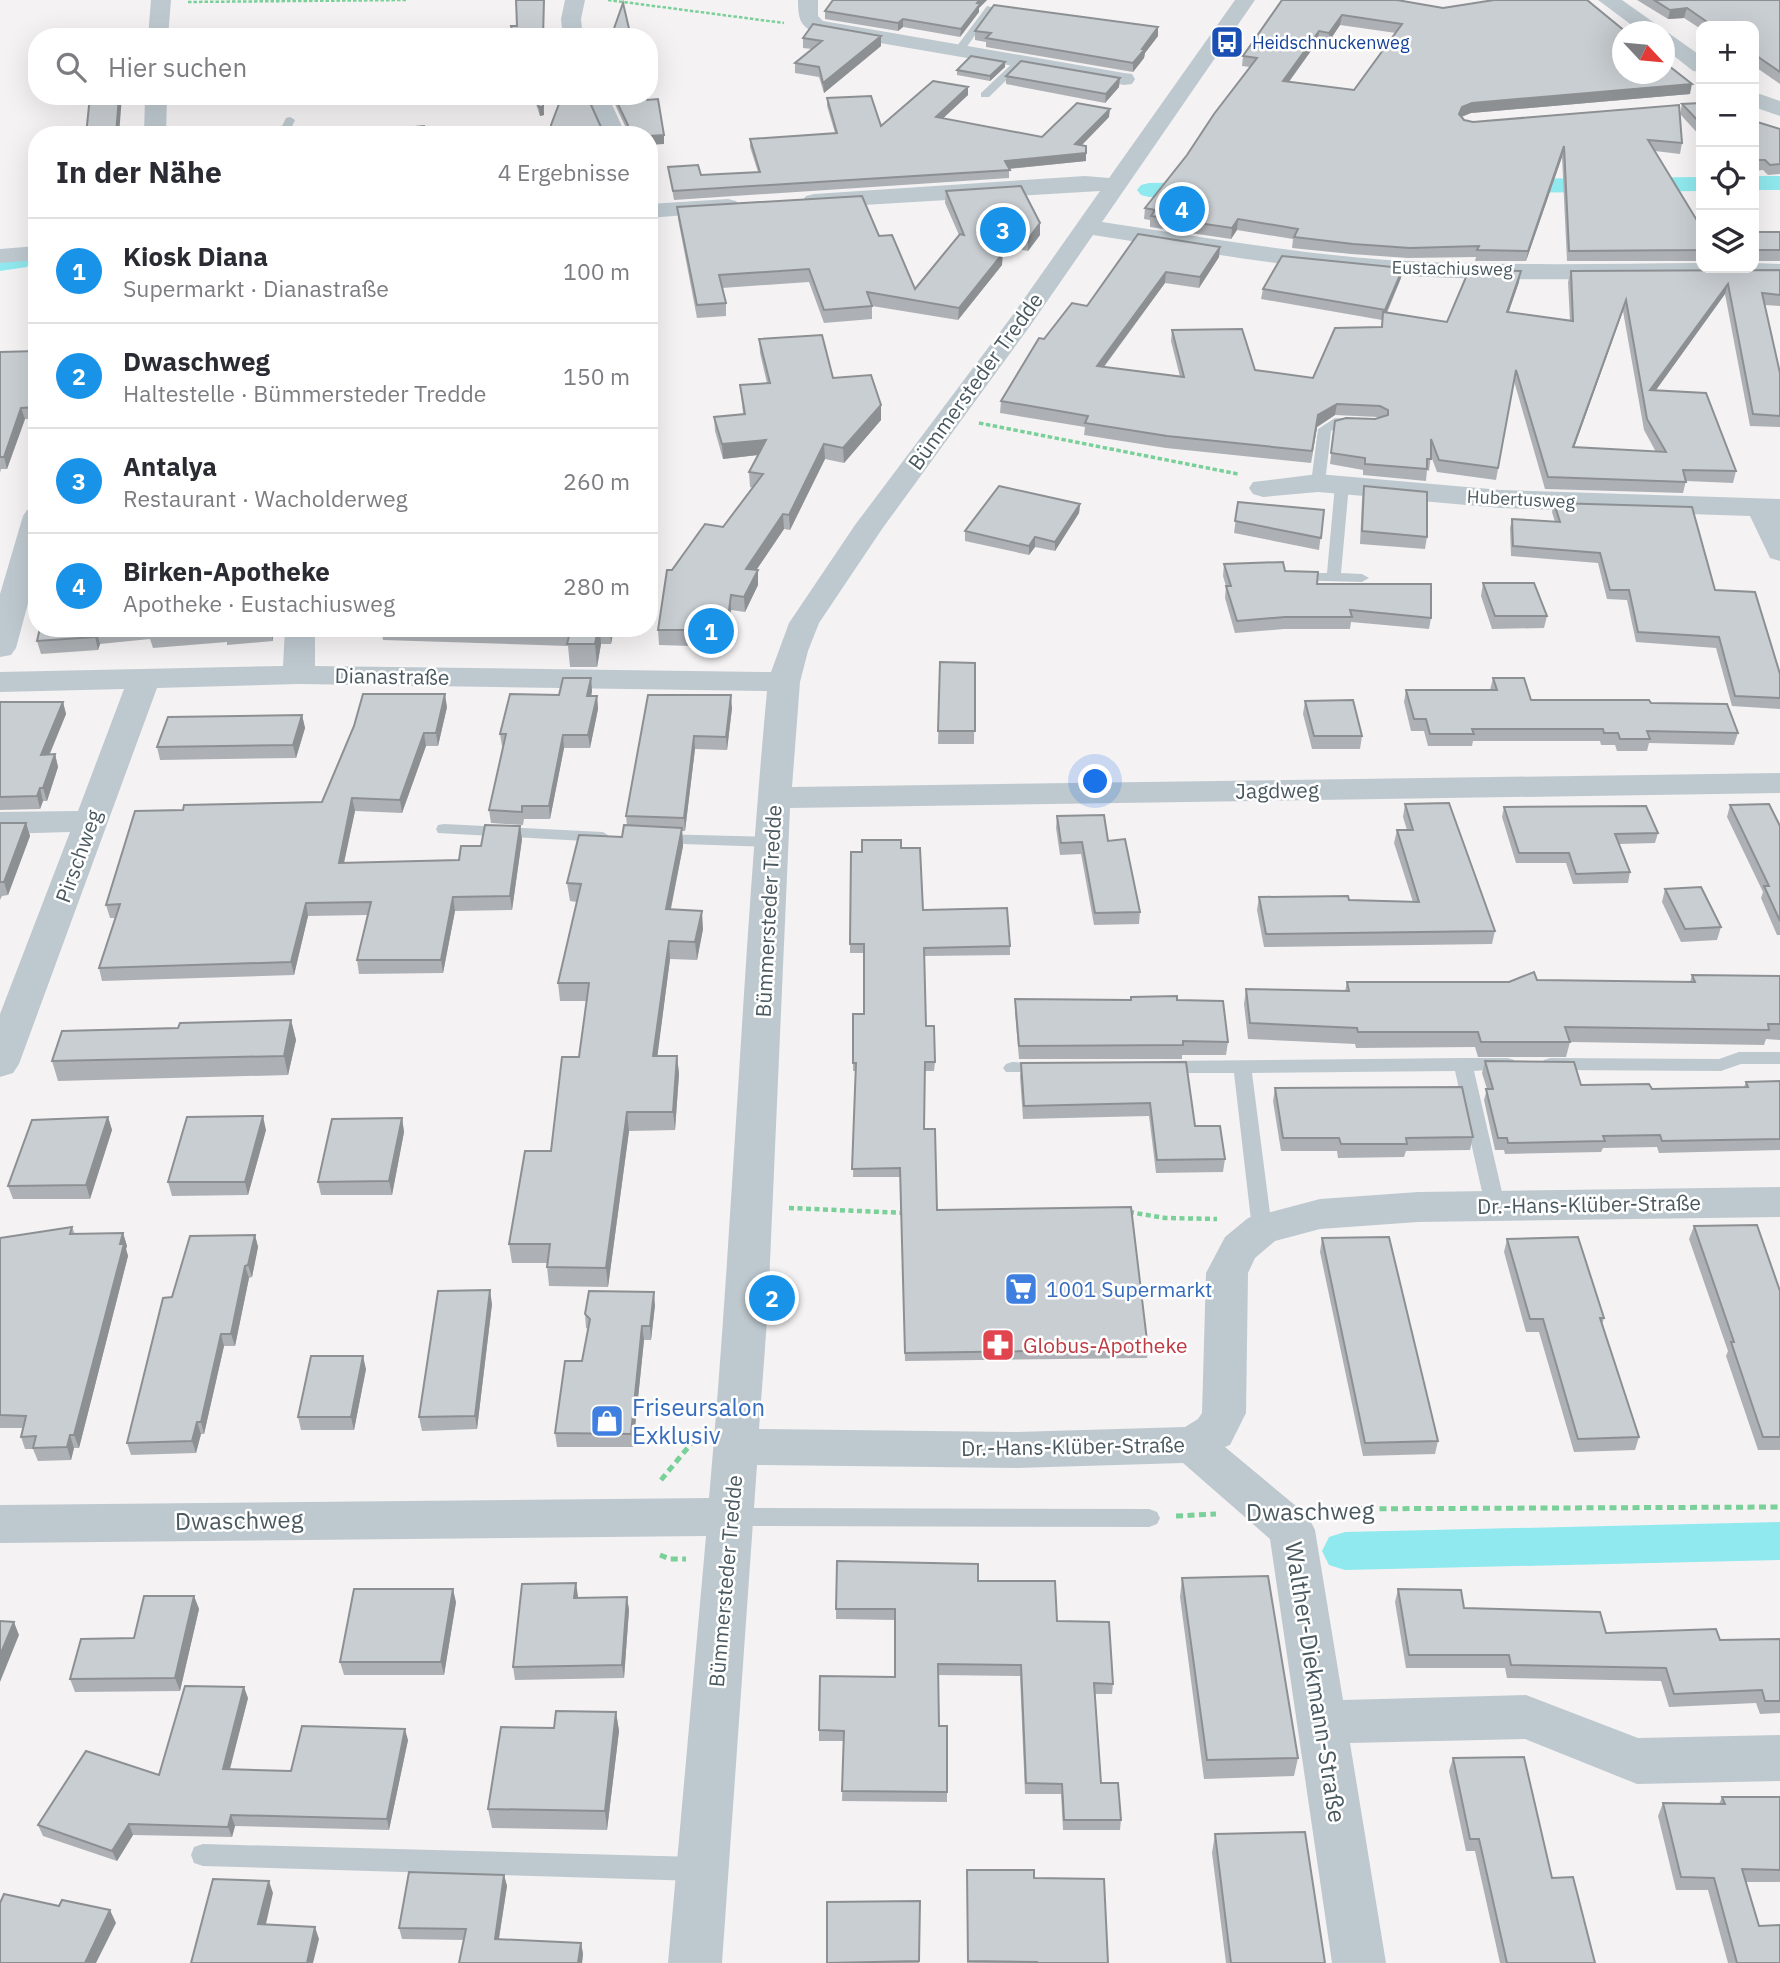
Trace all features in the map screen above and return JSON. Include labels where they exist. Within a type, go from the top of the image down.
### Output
[{"type":"street","points":[[572,28],[575,0]]},
{"type":"street","points":[[808,0],[811,22],[834,30],[1124,79]]},
{"type":"street","name":"Bümmersteder Tredde","points":[[695,1963],[753,1206],[774,798],[784,681],[792,651],[804,622],[870,525],[951,417],[1245,0]]},
{"type":"street","points":[[1608,0],[1640,21]]},
{"type":"street","points":[[158,28],[160,1]]},
{"type":"street","points":[[1675,46],[1696,62]]},
{"type":"street","points":[[1759,101],[1780,109]]},
{"type":"street","points":[[155,126],[156,105]]},
{"type":"street","points":[[601,105],[611,126]]},
{"type":"street","points":[[794,202],[1085,183],[1113,185]]},
{"type":"street","points":[[658,210],[748,205]]},
{"type":"street","name":"Eustachiusweg","points":[[1085,227],[1312,260],[1387,267],[1780,271]]},
{"type":"street","points":[[0,256],[28,254]]},
{"type":"street","name":"Hubertusweg","points":[[1263,488],[1330,484],[1501,499],[1770,508]]},
{"type":"street","points":[[1770,508],[1780,552]]},
{"type":"street","points":[[0,648],[28,548]]},
{"type":"street","points":[[299,675],[300,637]]},
{"type":"street","name":"Dianastraße","points":[[0,682],[299,675],[784,681]]},
{"type":"street","name":"Pirschweg","points":[[4,1044],[144,678]]},
{"type":"street","name":"Jagdweg","points":[[774,798],[1780,783]]},
{"type":"street","points":[[0,823],[90,821]]},
{"type":"street","name":"Dr.-Hans-Klüber-Straße","points":[[737,1427],[1016,1450],[1192,1445],[1214,1432],[1224,1413],[1227,1273],[1240,1248],[1262,1229],[1320,1214],[1418,1207],[1780,1202]]},
{"type":"street","name":"Walther-Diekmann-Straße","points":[[1192,1445],[1292,1530],[1359,1963]]},
{"type":"street","name":"Dwaschweg","points":[[0,1524],[729,1517]]},
{"type":"street","points":[[1323,1722],[1526,1717],[1637,1761],[1780,1759]]},
{"type":"lane","points":[[959,50],[990,8]]},
{"type":"lane","points":[[985,95],[1022,60]]},
{"type":"lane","points":[[288,126],[290,120]]},
{"type":"lane","points":[[1334,576],[1325,429],[1335,422],[1367,423]]},
{"type":"lane","points":[[1289,577],[1362,578]]},
{"type":"lane","points":[[444,830],[621,838]]},
{"type":"lane","points":[[649,838],[771,842]]},
{"type":"lane","points":[[1147,1067],[1721,1065],[1738,1058],[1780,1058]]},
{"type":"lane","points":[[1463,1064],[1495,1205]]},
{"type":"lane","points":[[1242,1066],[1262,1229]]},
{"type":"lane","points":[[1012,1068],[1066,1068]]},
{"type":"lane","name":"Dwaschweg","points":[[729,1517],[1149,1518]]},
{"type":"lane","points":[[204,1855],[702,1869]]},
{"type":"path","points":[[160,1],[407,0]]},
{"type":"path","points":[[608,0],[781,23],[811,22]]},
{"type":"path","points":[[951,417],[1235,472],[1263,488]]},
{"type":"path","points":[[753,1206],[865,1213],[920,1213]]},
{"type":"path","points":[[1127,1212],[1165,1218],[1221,1219],[1262,1229]]},
{"type":"path","points":[[655,1483],[665,1478],[689,1450],[703,1427],[706,1410],[737,1427]]},
{"type":"path","name":"Dwaschweg","points":[[1149,1518],[1270,1511],[1780,1507]]},
{"type":"building","points":[[516,0],[544,0],[543,28],[511,26],[517,26]]},
{"type":"building","points":[[833,0],[980,0],[977,3],[980,4],[961,29],[903,19],[898,23],[825,11]]},
{"type":"building","points":[[1282,0],[1397,0],[1443,8],[1494,0],[1587,0],[1613,21],[1612,84],[1675,84],[1675,71],[1692,84],[1472,103],[1462,107],[1459,114],[1464,120],[1473,122],[1679,105],[1682,143],[1648,140],[1696,219],[1696,250],[1569,251],[1564,146],[1528,251],[1477,250],[1479,246],[1410,248],[1353,244],[1294,237],[1298,229],[1238,219],[1232,228],[1151,216],[1155,210],[1145,208],[1257,58],[1243,56]],"holes":[[[1342,15],[1402,24],[1354,90],[1283,81],[1319,31],[1329,33]]]},
{"type":"building","points":[[1654,0],[1780,0],[1780,72],[1759,57],[1759,21],[1706,21],[1687,8],[1670,10]]},
{"type":"building","points":[[623,3],[629,28],[614,28]]},
{"type":"building","points":[[994,5],[1158,27],[1133,63],[986,38],[991,33],[975,31]]},
{"type":"building","points":[[813,24],[881,36],[823,83],[819,67],[795,63],[822,41],[803,38]]},
{"type":"building","points":[[971,56],[1005,62],[990,76],[957,70]]},
{"type":"building","points":[[1021,61],[1120,78],[1106,94],[1006,76]]},
{"type":"building","points":[[933,81],[968,87],[936,117],[1042,137],[1077,103],[1110,109],[1075,144],[1086,146],[1086,153],[1005,161],[1010,170],[673,191],[668,167],[698,165],[701,175],[760,172],[750,139],[837,133],[827,98],[871,96],[881,126]]},
{"type":"building","points":[[658,99],[664,135],[658,135],[658,126],[628,126],[618,105],[658,105]]},
{"type":"building","points":[[1696,103],[1696,119],[1682,104]]},
{"type":"building","points":[[89,105],[118,105],[117,126],[87,126]]},
{"type":"building","points":[[559,105],[591,105],[601,126],[551,126]]},
{"type":"building","points":[[1759,123],[1780,129],[1780,164],[1770,165],[1765,160],[1759,160]]},
{"type":"building","points":[[1021,186],[1040,223],[1028,239],[999,233],[1003,253],[959,308],[867,292],[872,306],[824,310],[809,269],[719,275],[726,303],[697,305],[677,207],[862,196],[879,236],[892,235],[915,289],[960,234],[964,235],[946,191]]},
{"type":"building","points":[[1759,232],[1780,232],[1780,250],[1759,250]]},
{"type":"building","points":[[1138,234],[1220,247],[1200,277],[1166,272],[1097,366],[1184,377],[1172,330],[1242,329],[1255,370],[1313,378],[1335,328],[1382,327],[1383,312],[1447,322],[1469,270],[1521,271],[1507,312],[1573,321],[1571,271],[1759,273],[1759,270],[1780,270],[1780,295],[1762,293],[1780,373],[1780,416],[1753,414],[1728,284],[1650,390],[1706,393],[1736,471],[1683,470],[1686,482],[1548,477],[1516,370],[1498,468],[1439,460],[1431,439],[1431,459],[1427,459],[1427,469],[1365,464],[1365,458],[1331,453],[1335,421],[1346,418],[1375,419],[1388,415],[1388,410],[1380,406],[1337,404],[1318,415],[1312,451],[1167,436],[1085,423],[1088,416],[1001,401],[1039,338],[1044,339],[1072,303],[1087,306]],"holes":[[[1626,300],[1647,419],[1666,452],[1573,447]]]},
{"type":"building","points":[[1282,256],[1403,268],[1385,310],[1263,289]]},
{"type":"building","points":[[822,335],[833,378],[871,375],[881,405],[843,448],[824,444],[789,515],[783,514],[746,569],[758,570],[744,597],[731,595],[727,626],[658,630],[667,570],[672,570],[705,524],[723,527],[763,474],[749,472],[766,440],[722,444],[714,417],[745,414],[740,385],[770,383],[759,339]]},
{"type":"building","points":[[28,351],[28,408],[21,408],[4,457],[0,457],[0,352]]},
{"type":"building","points":[[999,486],[1080,504],[1055,542],[1035,537],[1029,546],[965,531]]},
{"type":"building","points":[[1364,486],[1427,492],[1427,537],[1362,531]]},
{"type":"building","points":[[1238,502],[1324,510],[1321,538],[1235,521]]},
{"type":"building","points":[[1554,503],[1692,507],[1715,590],[1755,592],[1780,674],[1780,698],[1735,696],[1719,637],[1638,632],[1629,590],[1610,590],[1600,553],[1513,546],[1512,519],[1560,522]]},
{"type":"building","points":[[1283,562],[1285,571],[1318,572],[1317,584],[1431,584],[1431,618],[1350,610],[1352,617],[1285,617],[1237,621],[1226,586],[1231,586],[1224,564]]},
{"type":"building","points":[[1483,583],[1534,583],[1547,616],[1495,616]]},
{"type":"building","points":[[38,637],[95,637],[37,641]]},
{"type":"building","points":[[569,637],[596,637],[595,644],[567,644]]},
{"type":"building","points":[[940,662],[975,663],[975,731],[938,731]]},
{"type":"building","points":[[563,678],[591,678],[587,696],[597,696],[588,735],[563,735],[549,806],[522,806],[522,812],[489,810],[506,734],[500,734],[510,694],[559,695]]},
{"type":"building","points":[[1493,678],[1524,678],[1531,700],[1649,700],[1651,703],[1727,704],[1738,733],[1647,731],[1650,739],[1620,739],[1618,733],[1604,733],[1603,729],[1472,729],[1474,734],[1430,734],[1426,719],[1414,719],[1406,690],[1497,690]]},
{"type":"building","points":[[363,694],[445,694],[436,733],[424,733],[400,800],[352,798],[339,863],[459,860],[461,846],[481,846],[485,825],[520,826],[510,896],[453,897],[441,960],[357,960],[371,902],[306,903],[291,962],[99,968],[120,904],[106,905],[135,811],[183,810],[184,805],[322,802],[354,726]]},
{"type":"building","points":[[648,695],[731,695],[726,737],[694,736],[684,818],[626,816]]},
{"type":"building","points":[[1353,700],[1362,736],[1314,736],[1305,701]]},
{"type":"building","points":[[0,702],[63,702],[41,755],[55,754],[43,788],[40,788],[37,796],[0,797]]},
{"type":"building","points":[[302,715],[293,745],[157,747],[168,717]]},
{"type":"building","points":[[1449,803],[1495,931],[1266,934],[1259,897],[1348,896],[1349,900],[1419,902],[1397,830],[1413,830],[1405,804]]},
{"type":"building","points":[[1769,804],[1780,826],[1780,921],[1764,886],[1769,886],[1730,805]]},
{"type":"building","points":[[1646,806],[1658,833],[1615,834],[1630,872],[1576,874],[1569,853],[1519,853],[1504,807]]},
{"type":"building","points":[[1104,815],[1108,841],[1125,839],[1140,912],[1095,913],[1082,842],[1061,843],[1057,816]]},
{"type":"building","points":[[0,823],[26,823],[4,882],[0,882]]},
{"type":"building","points":[[624,825],[682,828],[666,909],[702,911],[695,942],[669,941],[653,1056],[677,1056],[673,1112],[627,1112],[606,1268],[547,1267],[550,1244],[509,1244],[525,1151],[551,1151],[562,1057],[579,1057],[589,983],[558,983],[581,884],[567,883],[579,835],[622,837]]},
{"type":"building","points":[[862,840],[901,840],[901,848],[920,848],[923,910],[1007,908],[1010,946],[924,948],[926,1026],[934,1026],[935,1062],[925,1062],[924,1129],[935,1129],[937,1210],[1131,1207],[1148,1349],[905,1353],[900,1168],[852,1169],[856,1063],[853,1063],[853,1014],[864,1014],[864,944],[850,944],[851,852],[862,852]]},
{"type":"building","points":[[1701,887],[1721,927],[1685,929],[1665,889]]},
{"type":"building","points":[[1534,972],[1537,980],[1695,982],[1692,975],[1780,976],[1780,1024],[1768,1024],[1769,1030],[1565,1027],[1570,1042],[1481,1042],[1478,1032],[1358,1032],[1357,1028],[1250,1023],[1246,989],[1349,991],[1347,982],[1509,982]]},
{"type":"building","points":[[1177,996],[1177,1000],[1223,1001],[1228,1042],[1183,1041],[1183,1045],[1019,1046],[1015,999],[1131,1000],[1131,997]]},
{"type":"building","points":[[291,1020],[284,1056],[52,1061],[62,1031],[178,1028],[180,1023]]},
{"type":"building","points":[[1485,1061],[1574,1062],[1581,1085],[1649,1084],[1652,1089],[1748,1087],[1746,1082],[1780,1081],[1780,1139],[1662,1141],[1660,1135],[1603,1136],[1605,1141],[1508,1143],[1507,1138],[1498,1138],[1486,1089],[1493,1089]]},
{"type":"building","points":[[1186,1062],[1195,1126],[1220,1126],[1225,1159],[1157,1160],[1150,1103],[1024,1106],[1021,1063]]},
{"type":"building","points":[[1462,1087],[1473,1137],[1406,1138],[1407,1144],[1341,1144],[1339,1138],[1283,1138],[1275,1088]]},
{"type":"building","points":[[263,1116],[245,1182],[168,1182],[187,1117]]},
{"type":"building","points":[[108,1117],[86,1185],[8,1186],[32,1120]]},
{"type":"building","points":[[402,1118],[389,1181],[318,1182],[332,1119]]},
{"type":"building","points":[[1757,1225],[1780,1291],[1780,1437],[1763,1437],[1694,1226]]},
{"type":"building","points":[[72,1227],[70,1234],[123,1233],[120,1244],[124,1244],[74,1435],[70,1435],[67,1447],[33,1448],[36,1436],[21,1437],[26,1416],[0,1415],[0,1238]]},
{"type":"building","points":[[255,1235],[248,1265],[245,1266],[231,1334],[221,1334],[201,1422],[197,1422],[192,1441],[127,1443],[163,1298],[172,1297],[190,1236]]},
{"type":"building","points":[[1389,1237],[1438,1441],[1365,1443],[1322,1238]]},
{"type":"building","points":[[1578,1237],[1604,1318],[1600,1318],[1639,1437],[1578,1439],[1543,1319],[1530,1319],[1507,1239]]},
{"type":"building","points":[[490,1290],[475,1416],[419,1417],[438,1291]]},
{"type":"building","points":[[589,1291],[654,1292],[650,1326],[642,1326],[631,1434],[555,1433],[565,1361],[582,1361],[590,1319],[585,1314]]},
{"type":"building","points":[[311,1356],[363,1356],[351,1417],[298,1417]]},
{"type":"building","points":[[837,1561],[978,1564],[978,1581],[1055,1581],[1057,1621],[1109,1622],[1113,1684],[1094,1683],[1101,1783],[1118,1783],[1121,1820],[1064,1820],[1062,1784],[1026,1783],[1021,1665],[938,1664],[939,1726],[947,1726],[947,1792],[842,1791],[844,1731],[819,1730],[820,1676],[895,1677],[895,1609],[836,1609]]},
{"type":"building","points":[[1268,1576],[1298,1758],[1207,1760],[1182,1578]]},
{"type":"building","points":[[576,1583],[574,1598],[627,1597],[622,1665],[513,1667],[522,1584]]},
{"type":"building","points":[[354,1589],[453,1589],[441,1662],[340,1662]]},
{"type":"building","points":[[1398,1589],[1461,1590],[1464,1608],[1600,1612],[1606,1633],[1716,1629],[1720,1640],[1780,1639],[1780,1701],[1765,1701],[1762,1690],[1674,1694],[1666,1668],[1511,1665],[1509,1655],[1409,1655]]},
{"type":"building","points":[[144,1596],[194,1596],[175,1678],[70,1679],[81,1639],[134,1638]]},
{"type":"building","points":[[0,1621],[14,1622],[0,1655]]},
{"type":"building","points":[[185,1686],[244,1687],[223,1769],[291,1771],[302,1726],[405,1729],[387,1819],[231,1815],[228,1827],[129,1824],[112,1851],[38,1825],[86,1751],[159,1775]]},
{"type":"building","points":[[556,1711],[616,1712],[605,1811],[488,1809],[501,1727],[554,1728]]},
{"type":"building","points":[[1524,1757],[1552,1878],[1573,1877],[1595,1963],[1507,1963],[1479,1839],[1470,1839],[1453,1758]]},
{"type":"building","points":[[1722,1797],[1780,1797],[1780,1870],[1742,1869],[1759,1926],[1780,1925],[1780,1963],[1737,1963],[1714,1878],[1681,1877],[1663,1803],[1725,1804]]},
{"type":"building","points":[[1305,1832],[1325,1963],[1231,1963],[1215,1834]]},
{"type":"building","points":[[967,1870],[1034,1870],[1034,1878],[1104,1879],[1108,1963],[968,1961]]},
{"type":"building","points":[[409,1872],[504,1875],[495,1939],[581,1943],[578,1963],[459,1963],[466,1929],[399,1928]]},
{"type":"building","points":[[213,1879],[269,1881],[258,1924],[315,1927],[307,1963],[191,1963]]},
{"type":"building","points":[[4,1894],[59,1906],[62,1900],[110,1910],[85,1963],[0,1963],[0,1903]]},
{"type":"building","points":[[920,1901],[919,1961],[827,1963],[827,1902]]},
{"type":"waterway","points":[[1759,183],[1780,183]]},
{"type":"waterway","points":[[1504,186],[1696,184]]},
{"type":"waterway","points":[[1149,190],[1208,189]]},
{"type":"waterway","points":[[0,264],[18,262]]},
{"type":"waterway","points":[[1345,1551],[1780,1541]]},
{"type":"place","name":"Heidschnuckenweg","points":[[1227,42]]},
{"type":"place","name":"Birken-Apotheke","points":[[1182,209]]},
{"type":"place","name":"Antalya","points":[[1003,230]]},
{"type":"place","name":"Kiosk Diana","points":[[711,631]]},
{"type":"place","name":"1001 Supermarkt","points":[[1021,1289]]},
{"type":"place","name":"Dwaschweg","points":[[772,1298]]},
{"type":"place","name":"Globus-Apotheke","points":[[998,1345]]},
{"type":"place","name":"Friseursalon Exklusiv","points":[[607,1421]]}]
